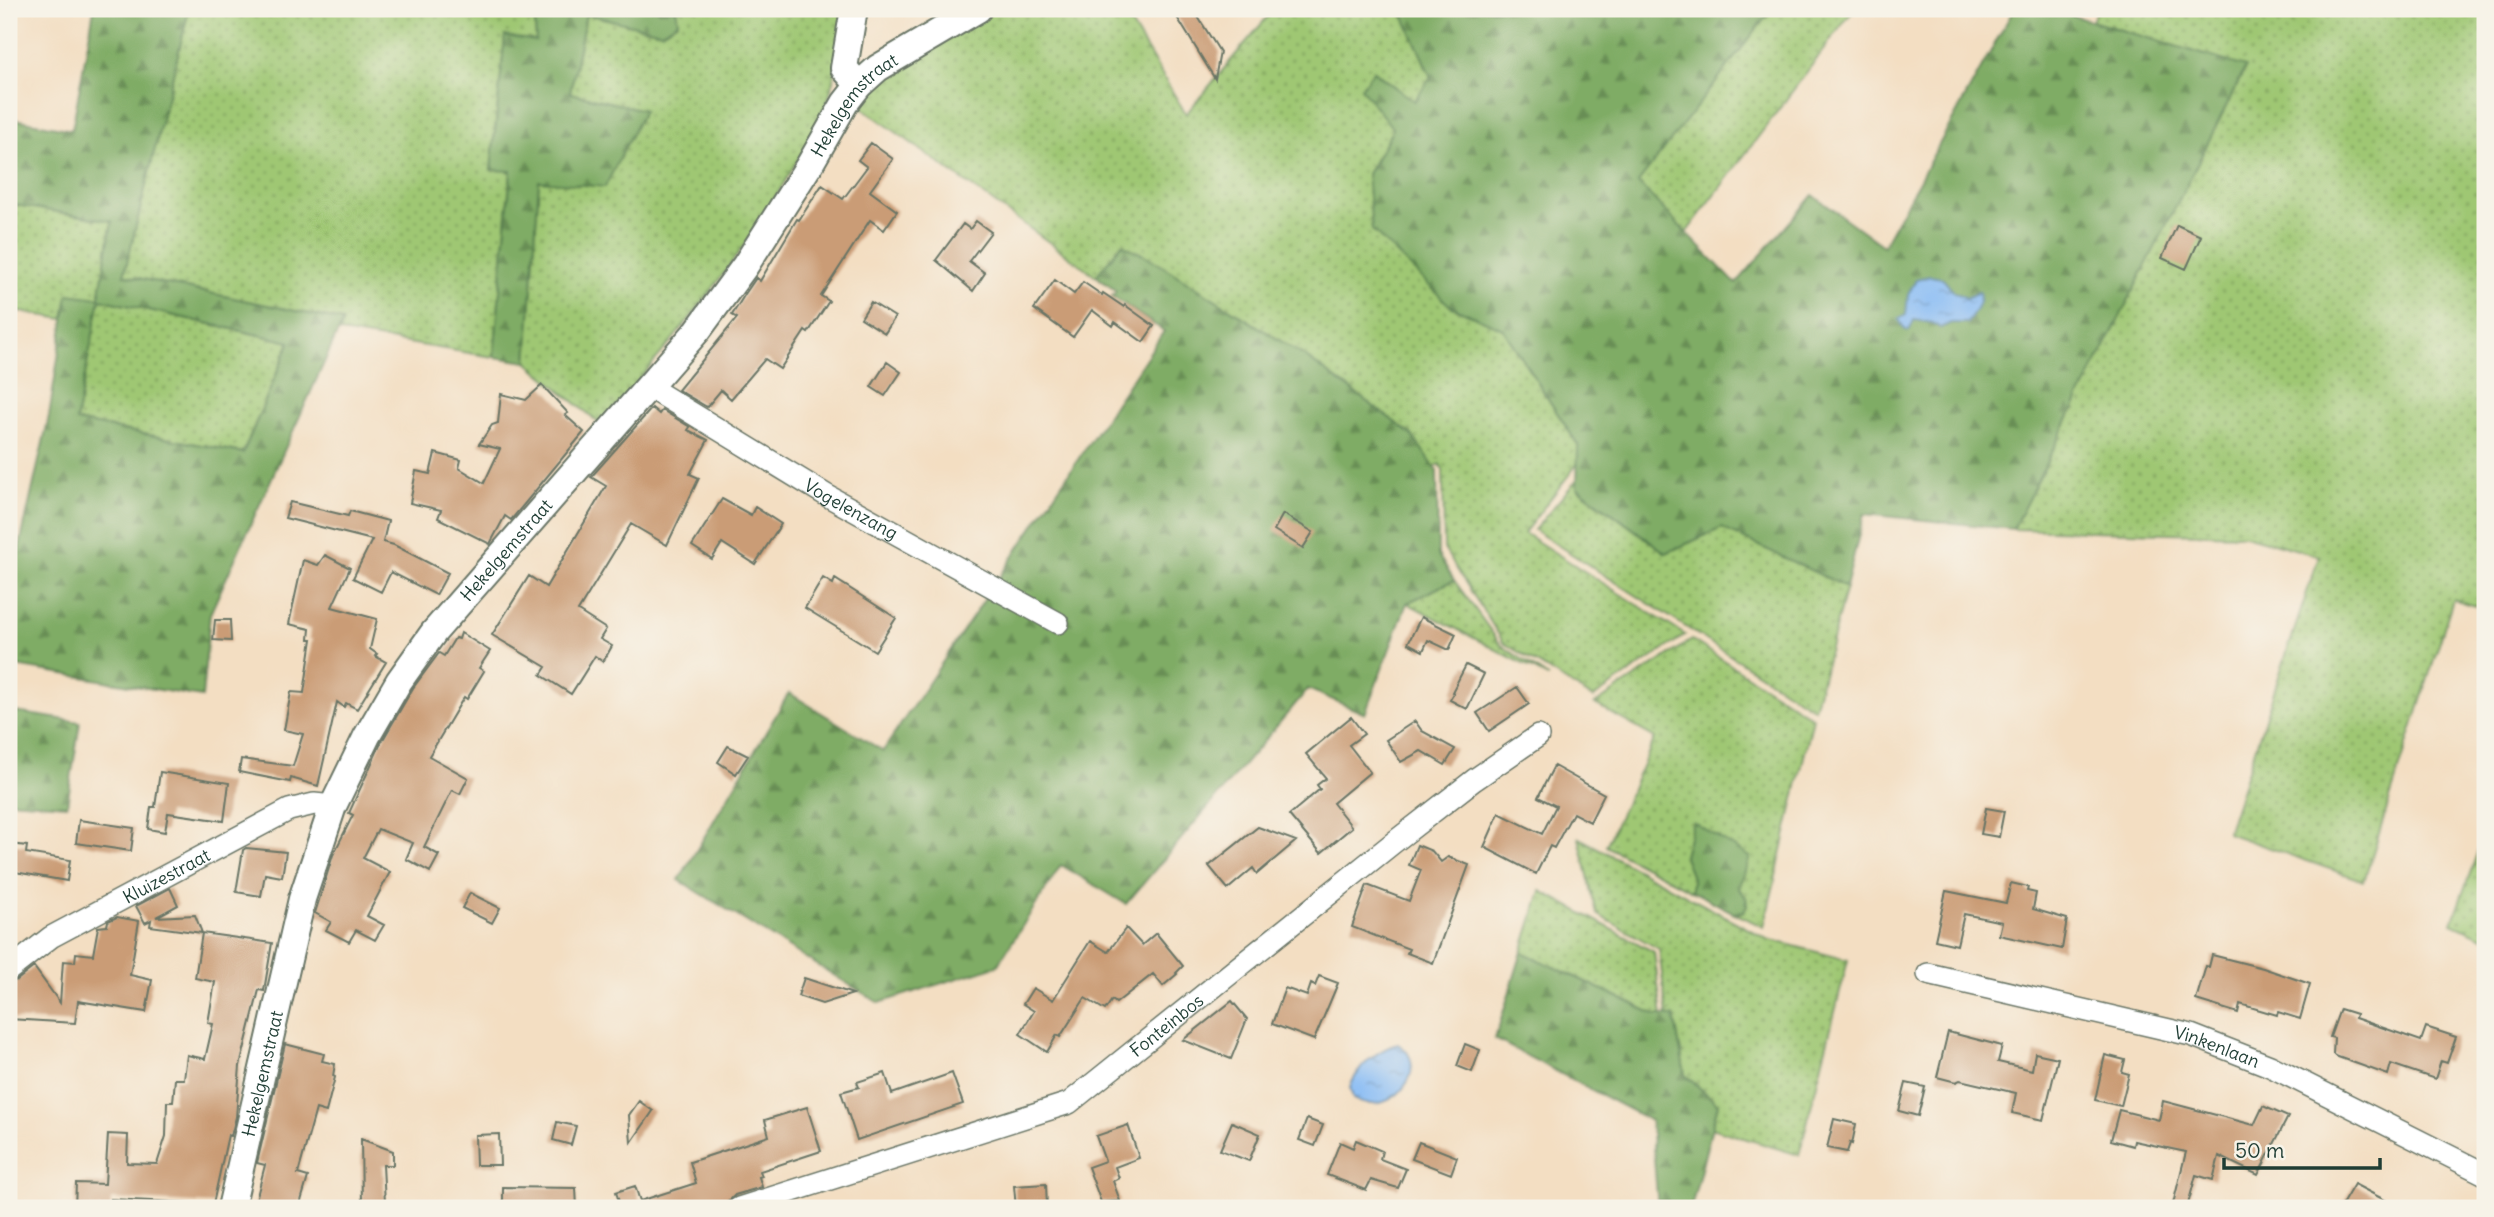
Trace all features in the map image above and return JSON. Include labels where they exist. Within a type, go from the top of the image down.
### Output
[{"type":"street","points":[[854,9],[844,68],[859,85]]},
{"type":"street","name":"Hekelgemstraat","points":[[231,1208],[302,899],[333,806],[367,736],[399,681],[434,632],[698,330],[745,266],[845,103],[859,85],[878,68],[978,9]]},
{"type":"street","name":"Vogelenzang","points":[[649,387],[825,495],[1058,623]]},
{"type":"street","name":"Fonteinbos","points":[[739,1208],[1069,1102],[1393,843],[1474,780],[1538,736]]},
{"type":"street","name":"Kluizestraat","points":[[9,970],[51,937],[289,810],[314,804],[333,806]]},
{"type":"street","name":"Vinkenlaan","points":[[1928,974],[2191,1035],[2270,1066],[2485,1174]]},
{"type":"green space","points":[[94,9],[189,9],[124,275],[343,321],[210,614],[202,697],[9,665],[9,566],[15,567],[49,416],[68,294],[99,298],[112,221],[9,204],[9,118],[72,130]],"holes":[[[100,299],[290,342],[243,453],[76,421]]]},
{"type":"green space","points":[[189,9],[534,9],[536,41],[505,37],[491,169],[511,170],[494,357],[340,332],[343,321],[124,275]]},
{"type":"green space","points":[[534,9],[676,9],[678,22],[661,32],[586,14],[570,93],[644,110],[605,187],[539,181],[527,362],[494,357],[511,171],[491,170],[505,36],[536,41]]},
{"type":"green space","points":[[676,9],[846,9],[827,103],[814,132],[787,178],[745,244],[700,306],[600,424],[527,362],[539,180],[643,111],[570,93],[586,14],[661,32],[678,22]]},
{"type":"green space","points":[[993,9],[1122,9],[1186,114],[1274,9],[1397,9],[1404,17],[1431,77],[1414,101],[1374,71],[1394,129],[1367,174],[1450,306],[1503,329],[1578,445],[1578,463],[1524,533],[1685,635],[1593,698],[1504,643],[1444,549],[1443,470],[1440,464],[1434,468],[1411,434],[1306,357],[1148,257],[1122,244],[1096,276],[857,104],[875,86]]},
{"type":"green space","points":[[1397,9],[1772,9],[1638,183],[1736,284],[1813,195],[1883,246],[2014,9],[2050,9],[2246,67],[2013,529],[1864,514],[1846,587],[1722,528],[1666,553],[1577,487],[1578,445],[1503,329],[1450,306],[1372,230],[1367,174],[1393,129],[1361,88],[1373,71],[1414,101],[1431,77],[1404,17]]},
{"type":"green space","points":[[1772,9],[1854,9],[1686,233],[1637,183]]},
{"type":"green space","points":[[2097,9],[2485,9],[2485,609],[2453,599],[2364,881],[2227,833],[2319,556],[2245,535],[2013,529],[2245,67],[2092,21]]},
{"type":"green space","points":[[9,204],[112,221],[100,299],[290,342],[243,453],[76,421],[99,299],[69,294],[64,319],[9,310]]},
{"type":"green space","points":[[1122,244],[1148,257],[1306,357],[1411,434],[1437,471],[1438,555],[1454,580],[1407,603],[1365,714],[1308,689],[1126,904],[1061,865],[997,966],[879,1003],[679,880],[789,693],[883,751],[1164,331],[1112,296],[1116,291],[1096,276]]},
{"type":"green space","points":[[1578,478],[1577,488],[1666,553],[1722,528],[1846,587],[1814,709],[1534,530]]},
{"type":"green space","points":[[1454,580],[1501,645],[1548,677],[1407,603]]},
{"type":"green space","points":[[1692,640],[1813,718],[1764,927],[1734,913],[1744,911],[1739,889],[1693,823],[1684,856],[1692,878],[1692,891],[1606,846],[1655,738],[1595,704]]},
{"type":"green space","points":[[9,711],[80,722],[67,805],[9,801]]},
{"type":"green space","points":[[1693,822],[1750,857],[1739,889],[1746,897],[1747,905],[1744,911],[1734,913],[1692,891],[1692,878],[1684,856]]},
{"type":"green space","points":[[2485,832],[2485,938],[2452,923]]},
{"type":"green space","points":[[1579,838],[1767,939],[1848,960],[1799,1155],[1711,1128],[1718,1104],[1685,1075],[1674,1016],[1667,1016],[1659,949],[1597,914]]},
{"type":"green space","points":[[1541,891],[1654,952],[1662,1016],[1522,952]]},
{"type":"green space","points":[[1522,952],[1656,1015],[1674,1016],[1685,1075],[1718,1104],[1691,1208],[1658,1208],[1651,1121],[1495,1039]]},
{"type":"water","points":[[1930,276],[1942,278],[1954,292],[1966,298],[1979,292],[1978,304],[1967,323],[1951,323],[1940,328],[1933,323],[1914,320],[1909,331],[1904,329],[1899,319],[1906,315],[1908,295],[1916,279]]},
{"type":"water","points":[[1398,1044],[1408,1053],[1412,1065],[1404,1088],[1382,1103],[1368,1104],[1353,1099],[1350,1087],[1363,1066],[1382,1050]]},
{"type":"building","points":[[1172,9],[1193,9],[1220,52],[1215,79]]},
{"type":"building","points":[[871,143],[893,159],[870,191],[897,211],[884,230],[870,220],[821,296],[829,301],[780,369],[765,359],[731,399],[721,390],[707,407],[678,390],[737,318],[732,315],[745,294],[756,278],[760,281],[797,219],[799,220],[822,185],[843,199],[867,167],[858,160]]},
{"type":"building","points":[[976,221],[991,232],[969,261],[985,273],[973,291],[936,260],[963,224],[970,229]]},
{"type":"building","points":[[2177,225],[2201,236],[2186,269],[2162,258]]},
{"type":"building","points":[[1055,280],[1074,294],[1083,282],[1102,295],[1103,293],[1124,307],[1125,305],[1154,326],[1143,342],[1115,322],[1113,326],[1092,310],[1073,337],[1034,309]]},
{"type":"building","points":[[871,302],[895,317],[885,333],[861,318]]},
{"type":"building","points":[[887,362],[901,372],[885,396],[871,387]]},
{"type":"building","points":[[542,385],[568,413],[565,415],[584,432],[511,520],[505,516],[490,544],[438,518],[441,510],[410,503],[416,471],[430,474],[435,453],[461,460],[459,468],[484,483],[500,449],[479,444],[492,425],[498,423],[501,394],[526,400]]},
{"type":"building","points":[[652,408],[659,414],[662,410],[690,427],[688,430],[708,440],[690,474],[699,478],[667,545],[631,524],[578,611],[606,629],[600,639],[612,646],[603,662],[595,656],[571,694],[541,675],[546,667],[492,635],[529,576],[546,587],[606,486],[591,477]]},
{"type":"building","points":[[722,499],[751,515],[755,507],[781,524],[755,564],[722,543],[712,559],[692,546]]},
{"type":"building","points":[[290,502],[348,516],[350,511],[388,521],[383,542],[448,573],[436,595],[391,572],[381,592],[353,578],[372,540],[285,518]]},
{"type":"building","points":[[1283,514],[1313,532],[1303,548],[1274,530]]},
{"type":"building","points":[[325,555],[350,568],[332,607],[377,619],[370,649],[377,654],[375,656],[386,662],[357,709],[346,703],[344,707],[337,702],[318,786],[291,778],[290,782],[239,772],[241,759],[293,766],[303,734],[284,730],[291,692],[304,693],[312,639],[309,639],[310,629],[289,624],[303,560],[318,565]]},
{"type":"building","points":[[823,578],[833,584],[835,579],[896,618],[875,651],[805,608]]},
{"type":"building","points":[[1421,617],[1456,634],[1449,650],[1428,640],[1423,651],[1408,643]]},
{"type":"building","points":[[215,620],[230,620],[231,641],[213,640]]},
{"type":"building","points":[[461,633],[490,651],[479,668],[484,671],[467,699],[464,697],[429,756],[468,778],[460,794],[452,790],[424,847],[439,855],[430,872],[406,859],[413,843],[378,829],[363,858],[390,872],[367,916],[384,925],[375,940],[356,930],[349,942],[326,930],[331,922],[315,913],[333,855],[353,815],[349,813],[381,743],[413,688],[439,653],[444,656]]},
{"type":"building","points":[[1466,665],[1484,674],[1467,709],[1450,700]]},
{"type":"building","points":[[1517,687],[1529,704],[1489,731],[1477,713]]},
{"type":"building","points":[[1351,717],[1364,734],[1349,745],[1370,772],[1333,803],[1352,827],[1321,853],[1289,815],[1320,789],[1317,785],[1326,778],[1306,754]]},
{"type":"building","points":[[1415,721],[1422,731],[1455,749],[1445,765],[1421,751],[1401,762],[1386,740]]},
{"type":"building","points":[[728,746],[748,756],[736,774],[718,762]]},
{"type":"building","points":[[1554,766],[1604,794],[1590,822],[1573,813],[1554,848],[1550,846],[1536,874],[1484,847],[1499,813],[1542,834],[1556,806],[1538,797]]},
{"type":"building","points":[[160,772],[229,783],[224,821],[168,813],[165,832],[148,829],[151,807],[155,807]]},
{"type":"building","points":[[1986,808],[2004,811],[1999,837],[1981,834]]},
{"type":"building","points":[[79,820],[134,828],[131,851],[76,843]]},
{"type":"building","points":[[1258,827],[1296,841],[1257,874],[1253,868],[1228,889],[1209,866]]},
{"type":"building","points":[[9,844],[27,846],[26,853],[70,860],[67,881],[9,871]]},
{"type":"building","points":[[1417,845],[1432,851],[1441,862],[1448,857],[1469,865],[1433,963],[1407,953],[1409,949],[1352,927],[1367,885],[1409,901],[1421,870],[1409,865]]},
{"type":"building","points":[[246,848],[286,852],[282,877],[265,874],[261,896],[236,892],[243,850]]},
{"type":"building","points":[[2011,883],[2028,887],[2027,891],[2036,893],[2033,909],[2067,919],[2062,949],[1999,935],[2002,922],[1964,914],[1957,945],[1935,940],[1946,891],[2006,903]]},
{"type":"building","points":[[170,888],[178,905],[156,917],[195,915],[202,933],[150,926],[151,920],[145,923],[136,906]]},
{"type":"building","points":[[470,893],[500,908],[492,923],[462,908]]},
{"type":"building","points":[[117,917],[139,921],[130,975],[152,980],[146,1012],[78,1001],[75,1023],[9,1019],[9,983],[34,967],[60,1003],[63,961],[75,962],[76,953],[93,955],[98,927],[107,926],[108,921]]},
{"type":"building","points":[[1126,928],[1142,945],[1156,933],[1183,966],[1177,974],[1163,986],[1153,974],[1116,1003],[1112,1000],[1105,1010],[1085,998],[1047,1052],[1020,1034],[1034,1011],[1023,1004],[1033,988],[1053,1000],[1090,941],[1108,952]]},
{"type":"building","points":[[202,933],[272,943],[264,991],[259,990],[240,1066],[236,1117],[231,1136],[228,1135],[213,1204],[111,1199],[110,1208],[75,1208],[76,1183],[105,1184],[108,1134],[128,1135],[127,1163],[157,1164],[166,1136],[167,1102],[173,1102],[175,1079],[184,1079],[187,1055],[205,1059],[213,1024],[208,1023],[215,982],[195,978]]},
{"type":"building","points":[[2212,955],[2310,984],[2300,1019],[2240,1004],[2238,1013],[2196,1000]]},
{"type":"building","points":[[1319,976],[1338,983],[1314,1040],[1272,1024],[1285,988],[1307,996],[1311,984],[1315,986]]},
{"type":"building","points":[[804,978],[853,994],[822,1004],[798,996]]},
{"type":"building","points":[[1232,1001],[1247,1019],[1231,1059],[1183,1040]]},
{"type":"building","points":[[2340,1009],[2356,1014],[2355,1018],[2421,1041],[2426,1027],[2456,1037],[2447,1063],[2441,1061],[2435,1079],[2391,1064],[2388,1075],[2338,1057],[2333,1054],[2334,1038],[2330,1037]]},
{"type":"building","points":[[1948,1032],[2002,1046],[1998,1062],[2032,1070],[2035,1053],[2058,1058],[2043,1120],[2012,1113],[2016,1093],[1937,1077]]},
{"type":"building","points":[[285,1044],[324,1054],[322,1061],[335,1064],[335,1077],[326,1112],[316,1109],[298,1174],[308,1177],[299,1208],[254,1208],[265,1165],[257,1163]]},
{"type":"building","points":[[1465,1044],[1480,1050],[1472,1072],[1457,1066]]},
{"type":"building","points":[[2105,1055],[2125,1060],[2122,1072],[2129,1074],[2121,1106],[2095,1100]]},
{"type":"building","points":[[885,1073],[892,1094],[952,1073],[963,1104],[857,1140],[841,1092],[859,1087],[857,1082]]},
{"type":"building","points":[[1906,1083],[1925,1087],[1918,1116],[1899,1111]]},
{"type":"building","points":[[639,1101],[653,1111],[631,1143],[629,1115]]},
{"type":"building","points":[[2163,1101],[2254,1125],[2263,1106],[2288,1117],[2258,1175],[2219,1156],[2213,1180],[2196,1175],[2187,1208],[2172,1208],[2186,1152],[2134,1141],[2133,1146],[2111,1140],[2119,1110],[2159,1120]]},
{"type":"building","points":[[807,1107],[821,1151],[760,1171],[762,1187],[735,1195],[728,1202],[708,1208],[621,1208],[616,1192],[635,1186],[640,1201],[696,1183],[690,1162],[769,1136],[765,1120]]},
{"type":"building","points":[[1307,1119],[1323,1125],[1315,1146],[1299,1140]]},
{"type":"building","points":[[1834,1119],[1856,1124],[1852,1144],[1850,1143],[1847,1152],[1827,1148]]},
{"type":"building","points":[[557,1122],[576,1126],[571,1145],[553,1140]]},
{"type":"building","points":[[1232,1122],[1260,1134],[1249,1161],[1220,1150]]},
{"type":"building","points":[[1128,1125],[1139,1158],[1115,1167],[1119,1178],[1113,1181],[1120,1201],[1101,1202],[1088,1167],[1105,1161],[1096,1136]]},
{"type":"building","points":[[499,1134],[500,1165],[476,1165],[475,1135]]},
{"type":"building","points":[[361,1139],[393,1151],[393,1165],[383,1165],[385,1203],[362,1203]]},
{"type":"building","points":[[1356,1140],[1382,1151],[1380,1159],[1406,1169],[1398,1188],[1371,1180],[1366,1190],[1327,1175],[1340,1142],[1353,1148]]},
{"type":"building","points":[[1419,1142],[1457,1157],[1451,1174],[1412,1159]]},
{"type":"building","points":[[1046,1184],[1047,1208],[1016,1208],[1014,1186]]},
{"type":"building","points":[[2354,1184],[2400,1208],[2340,1208]]},
{"type":"building","points":[[503,1187],[576,1188],[577,1208],[503,1208]]}]
